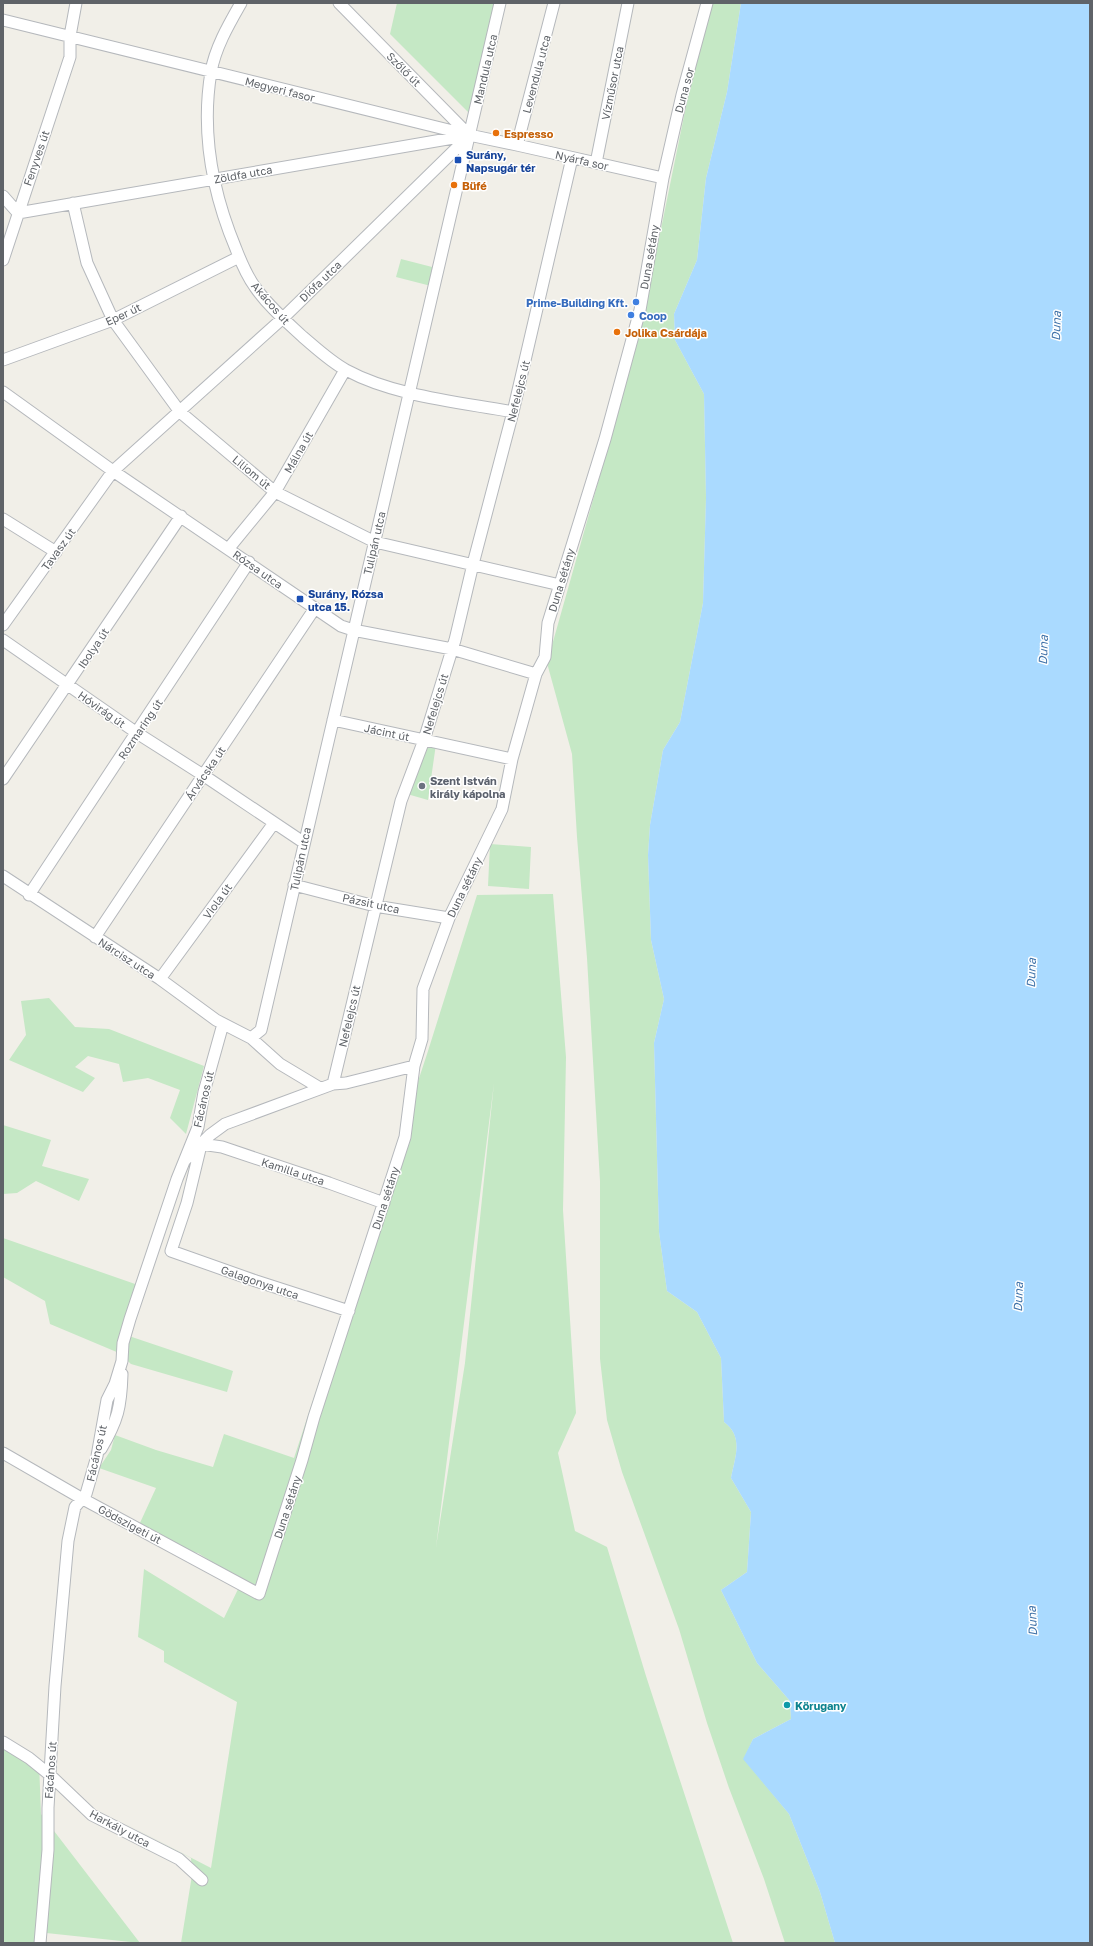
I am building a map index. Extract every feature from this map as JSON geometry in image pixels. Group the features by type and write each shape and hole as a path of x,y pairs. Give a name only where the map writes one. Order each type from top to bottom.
{"street":[{"name":"Akácos út","path":"240,3 223,36 211,71 207,128 214,179 223,217 239,257 254,287 283,318 312,345 345,370 374,382 409,392 513,412"},
{"name":"Szőlő út","path":"339,3 469,136"},
{"name":"Mandula utca","path":"460,174 500,3"},
{"name":"Levendula utca","path":"517,145 554,3"},
{"name":"Vízműsor utca","path":"596,163 628,3"},
{"name":"Duna sor","path":"662,178 682,95 707,3"},
{"path":"70,57 70,36 75,4"},
{"path":"3,20 50,31 63,26 73,19"},
{"name":"Megyeri fasor","path":"50,31 469,136 502,142"},
{"path":"70,57 79,48 91,42"},
{"name":"Fenyves út","path":"3,260 70,57"},
{"name":"Zöldfa utca","path":"18,213 469,136"},
{"name":"Diófa utca","path":"114,471 283,318 469,136"},
{"name":"Nyárfa sor","path":"502,142 662,178"},
{"name":"Nefelejcs út","path":"333,1084 401,801 424,740 452,649 513,412 572,158"},
{"name":"Tulipán utca","path":"251,1038 261,1030 303,842 375,542 460,174"},
{"name":"Duna sétány","path":"259,1594 405,1137 414,1066 422,1039 423,989 449,918 502,809 512,759 536,674 545,657 548,623 605,439 640,310 662,178"},
{"path":"3,196 18,213"},
{"name":"Liliom út","path":"73,203 87,263 113,320 180,412 275,492 375,542 473,564 560,586"},
{"name":"Eper út","path":"3,360 113,320 239,257"},
{"name":"Málna út","path":"229,548 275,492 345,370"},
{"name":"Rózsa utca","path":"5,396 341,626 353,630 452,649 536,674"},
{"name":"Tavasz út","path":"3,625 114,471"},
{"name":"Ibolya út","path":"3,779 181,516"},
{"path":"3,519 56,552"},
{"name":"Rozmaring út","path":"29,894 249,562"},
{"name":"Árvácska út","path":"95,937 315,608"},
{"name":"Hóvirág út","path":"3,640 137,733 303,842"},
{"name":"Jácint út","path":"333,720 512,759"},
{"name":"Viola út","path":"160,979 274,823"},
{"name":"Nárcisz utca","path":"3,876 160,979 223,1024 251,1038 280,1064 320,1088"},
{"name":"Pázsit utca","path":"294,885 375,906 449,918"},
{"name":"Fácános út","path":"40,1943 48,1850 48,1808 55,1686 68,1541 75,1507 81,1498 86,1494 97,1456 107,1400 116,1384 122,1362 123,1342 130,1319 177,1179 198,1127 204,1092 223,1024"},
{"path":"185,1160 210,1135 224,1124 333,1084 346,1083 414,1066"},
{"path":"198,1127 201,1144"},
{"name":"Kamilla utca","path":"201,1144 222,1147 384,1203"},
{"name":"Galagonya utca","path":"201,1144 187,1203 171,1251 256,1281 349,1311"},
{"name":"Gödszigeti út","path":"3,1453 81,1498 259,1594"},
{"name":"Harkály utca","path":"3,1742 29,1758 50,1775 92,1815 179,1859 202,1880"}],"green space":[{"path":"397,3 499,3 475,119 390,34"},
{"path":"707,3 741,3 727,92 706,178 697,260 674,314 675,340 704,394 706,498 703,603 680,722 663,750 650,825 648,855 651,940 664,999 654,1043 659,1232 667,1291 697,1312 721,1358 724,1422 734,1434 736,1441 736,1455 731,1478 751,1512 747,1572 721,1590 757,1663 790,1701 791,1719 753,1739 744,1759 789,1814 820,1892 835,1943 785,1943 764,1879 729,1788 707,1723 679,1629 622,1472 607,1420 600,1359 600,1181 587,958 572,754 547,663 639,337"},
{"path":"401,259 436,268 431,286 396,277"},
{"path":"425,741 436,744 428,800 407,794"},
{"path":"490,844 531,847 529,889 488,886"},
{"path":"553,894 566,1057 563,1210 576,1413 558,1453 575,1531 607,1547 646,1676 733,1943 181,1943 192,1875 191,1858 116,1819 211,1868 237,1702 164,1662 164,1651 138,1637 144,1569 224,1618 242,1581 198,1553 190,1552 139,1525 156,1488 99,1468 111,1450 115,1435 156,1450 213,1467 224,1434 294,1458 428,1051 477,895","holes":["494,1083 465,1363 436,1547"]},
{"path":"49,998 75,1027 109,1029 204,1066 186,1134 170,1118 180,1090 148,1078 123,1082 119,1064 88,1056 75,1067 95,1078 83,1092 9,1060 26,1035 21,1001"},
{"path":"3,1125 51,1140 42,1166 89,1179 79,1201 36,1181 17,1193 3,1194"},
{"path":"3,1238 138,1285 120,1333 233,1371 227,1392 131,1364 119,1353 50,1324 45,1301 3,1277"},
{"path":"3,1739 39,1762 41,1814 140,1943 37,1932 35,1943 3,1943"}],"water":[{"name":"Duna","path":"741,3 1090,3 1090,1943 835,1943 820,1892 789,1814 743,1759 753,1739 791,1719 790,1701 757,1663 721,1590 747,1572 751,1512 731,1478 736,1455 736,1441 734,1434 724,1422 721,1358 697,1312 667,1291 659,1232 654,1043 664,999 651,940 648,855 650,825 663,750 680,722 703,603 706,498 704,394 675,340 674,314 697,260 706,178 727,92"}],"place":[{"name":"Espresso","path":"496,133"},
{"name":"Surány, Napsugár tér","path":"458,160"},
{"name":"Büfé","path":"454,185"},
{"name":"Prime-Building Kft.","path":"636,302"},
{"name":"Coop","path":"631,315"},
{"name":"Jolika Csárdája","path":"617,332"},
{"name":"Surány, Rózsa utca 15.","path":"300,599"},
{"name":"Szent István király kápolna","path":"422,786"},
{"name":"Körugany","path":"787,1705"}]}
